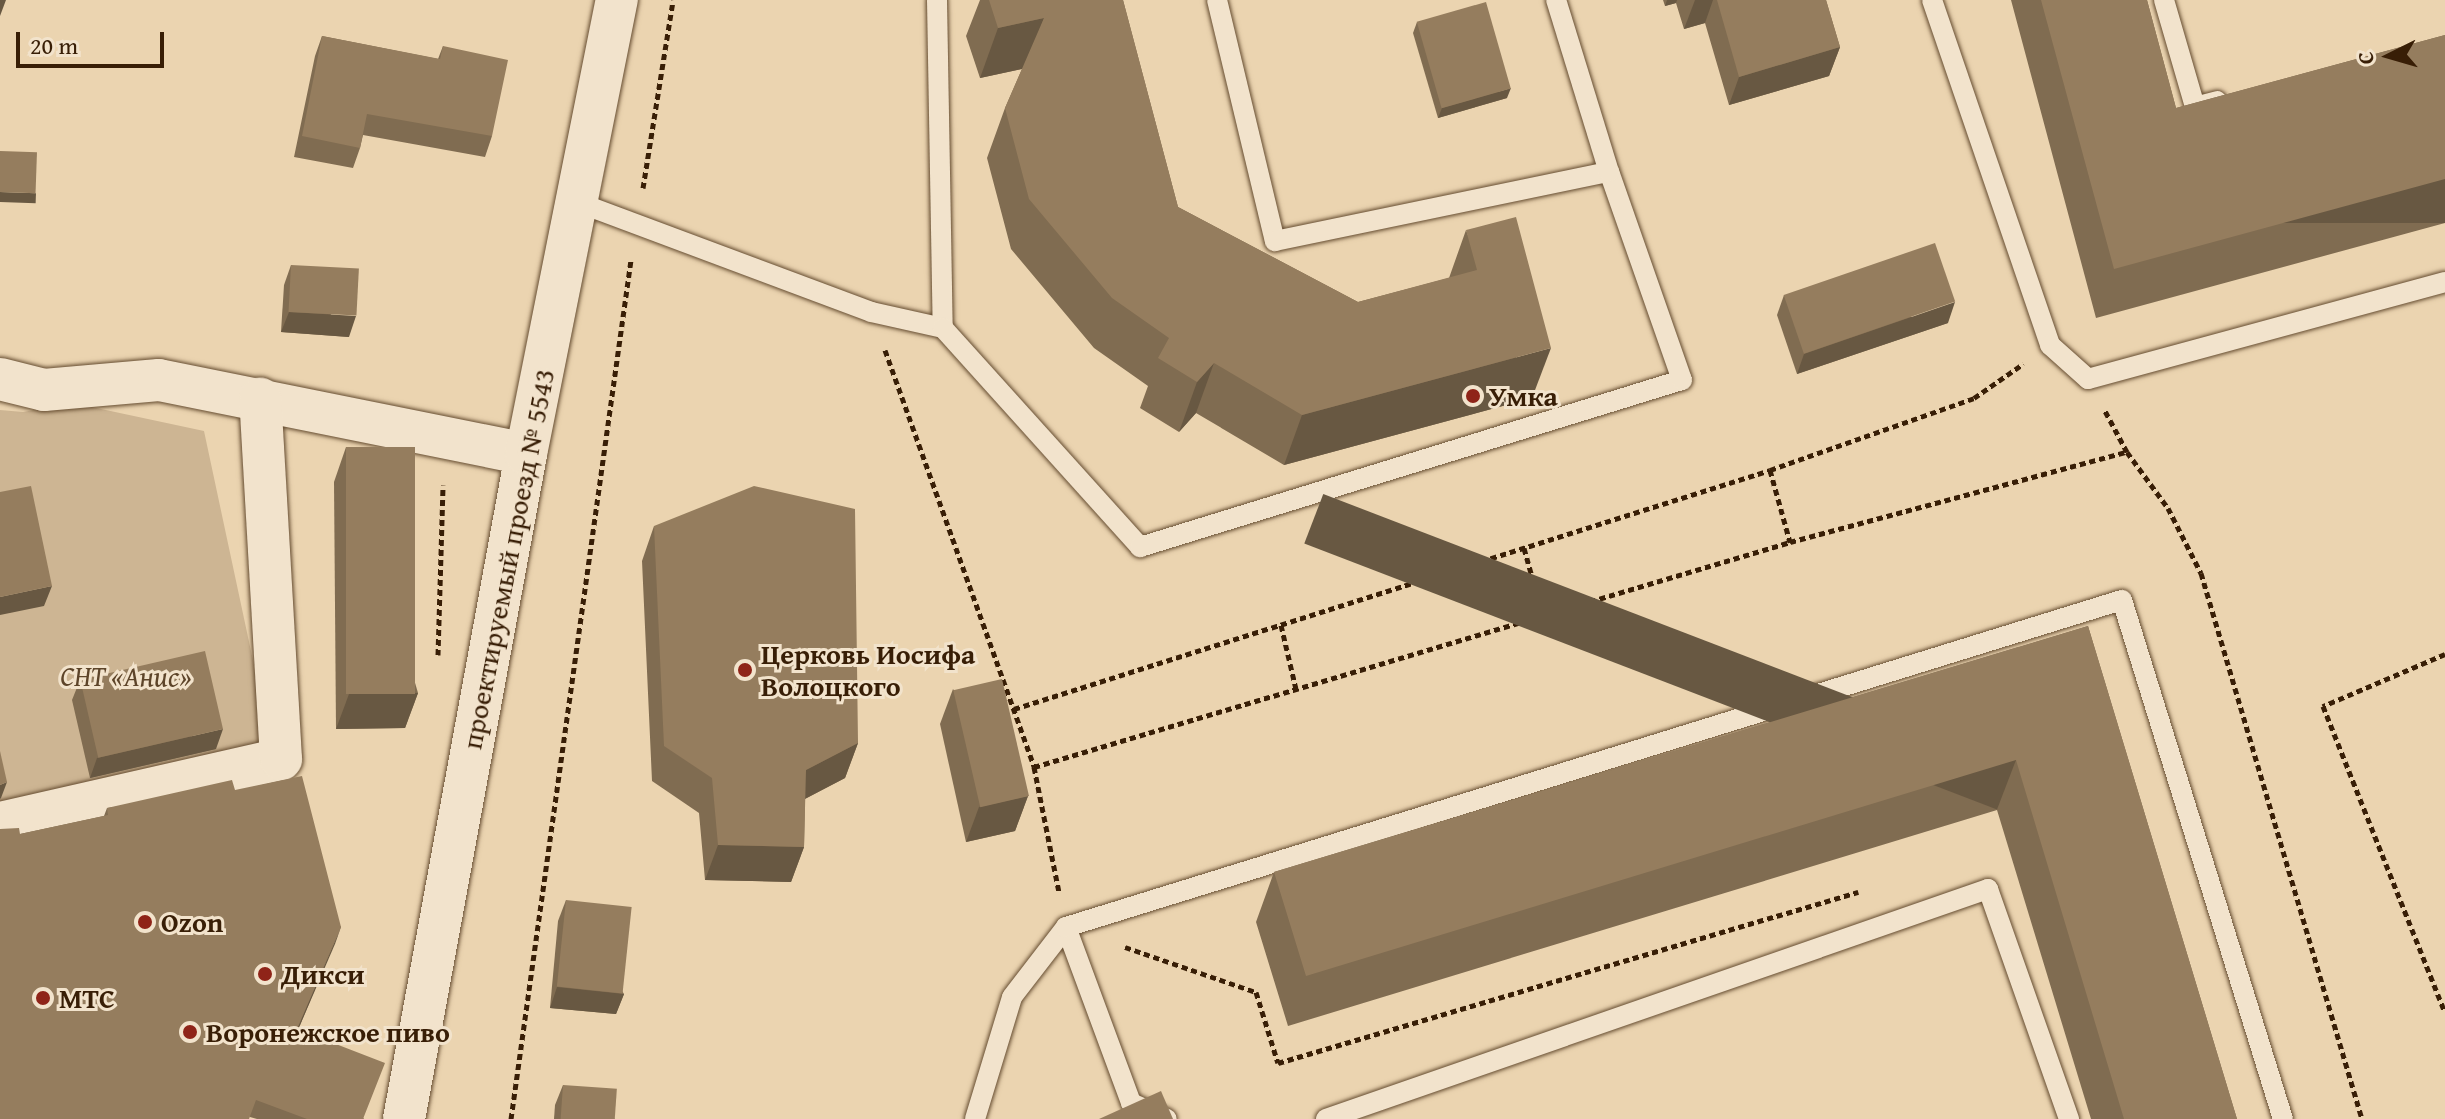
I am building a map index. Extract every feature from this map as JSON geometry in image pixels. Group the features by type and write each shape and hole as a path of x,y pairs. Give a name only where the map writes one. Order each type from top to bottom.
{"street":[{"name":"проектируемый проезд № 5543","path":"404,1119 526,454 617,0"},
{"path":"3,383 44,390 159,380 526,454"},
{"path":"0,823 281,759 260,399"}],"lane":[{"path":"937,0 943,328"},
{"path":"1217,0 1275,241 1609,172"},
{"path":"577,202 871,312 943,328 1140,547 1682,380 1609,172 1556,0"},
{"path":"1932,0 2050,345 2088,379 2445,282"},
{"path":"2164,0 2195,107 2239,95"},
{"path":"975,1119 1012,997 1066,927 2122,600 2283,1119"},
{"path":"1326,1119 1988,889 2069,1119"},
{"path":"1066,927 1131,1103 1167,1119"}],"path":[{"path":"642,197 673,0"},
{"path":"511,1119 632,249"},
{"path":"871,312 1034,767 1066,927 1256,992 1278,1063 1868,890"},
{"path":"1014,709 1770,470 1974,398 2050,345"},
{"path":"2088,379 2127,452 2168,508 2201,573 2362,1119"},
{"path":"1034,767 1790,542 2127,452"},
{"path":"1770,470 1790,542"},
{"path":"1524,548 1543,616"},
{"path":"1281,625 1296,689"},
{"path":"2445,654 2323,706 2445,1012"}],"green space":[{"name":"СНТ «Анис»","path":"73,403 204,431 277,773 0,838 0,410 23,412"}],"building":[{"path":"989,0 1123,0 1178,207 1358,302 1477,270 1466,230 1516,217 1551,348 1302,415 1214,363 1197,382 1158,358 1169,338 1112,298 1029,199 1005,108 1044,18 998,28"},
{"path":"1717,0 1826,0 1840,47 1739,77"},
{"path":"2041,0 2147,0 2176,108 2445,35 2445,179 2114,269"},
{"path":"1486,2 1511,89 1442,108 1417,22"},
{"path":"322,36 440,59 443,46 508,60 492,136 367,114 360,148 302,136"},
{"path":"0,151 37,152 36,193 0,192"},
{"path":"1935,243 1955,302 1804,354 1784,295"},
{"path":"291,265 359,269 356,315 289,312"},
{"path":"346,447 415,447 415,694 346,694"},
{"path":"31,486 52,586 0,597 0,492"},
{"name":"Церковь Иосифа Волоцкого","path":"754,486 855,509 858,743 806,770 804,847 718,845 712,778 664,746 654,526"},
{"path":"2088,626 2237,1119 2124,1119 2016,760 1306,976 1274,872"},
{"path":"205,651 223,729 98,758 80,680"},
{"path":"1002,679 1029,796 980,807 953,690"},
{"path":"0,751 7,782 0,785"},
{"path":"302,776 341,927 297,1029 385,1063 363,1119 307,1119 256,1100 249,1119 0,1119 0,829 19,828 20,834 108,815 107,808 232,780 235,790"},
{"path":"566,900 632,907 623,993 557,987"},
{"path":"563,1085 617,1089 615,1119 561,1119"},
{"path":"1161,1091 1173,1119 1099,1119"}],"place":[{"name":"Умка","path":"1473,396"},
{"name":"Церковь Иосифа Волоцкого","path":"745,670"},
{"name":"Ozon","path":"145,922"},
{"name":"Дикси","path":"265,974"},
{"name":"МТС","path":"43,998"},
{"name":"Воронежское пиво","path":"190,1032"}]}
